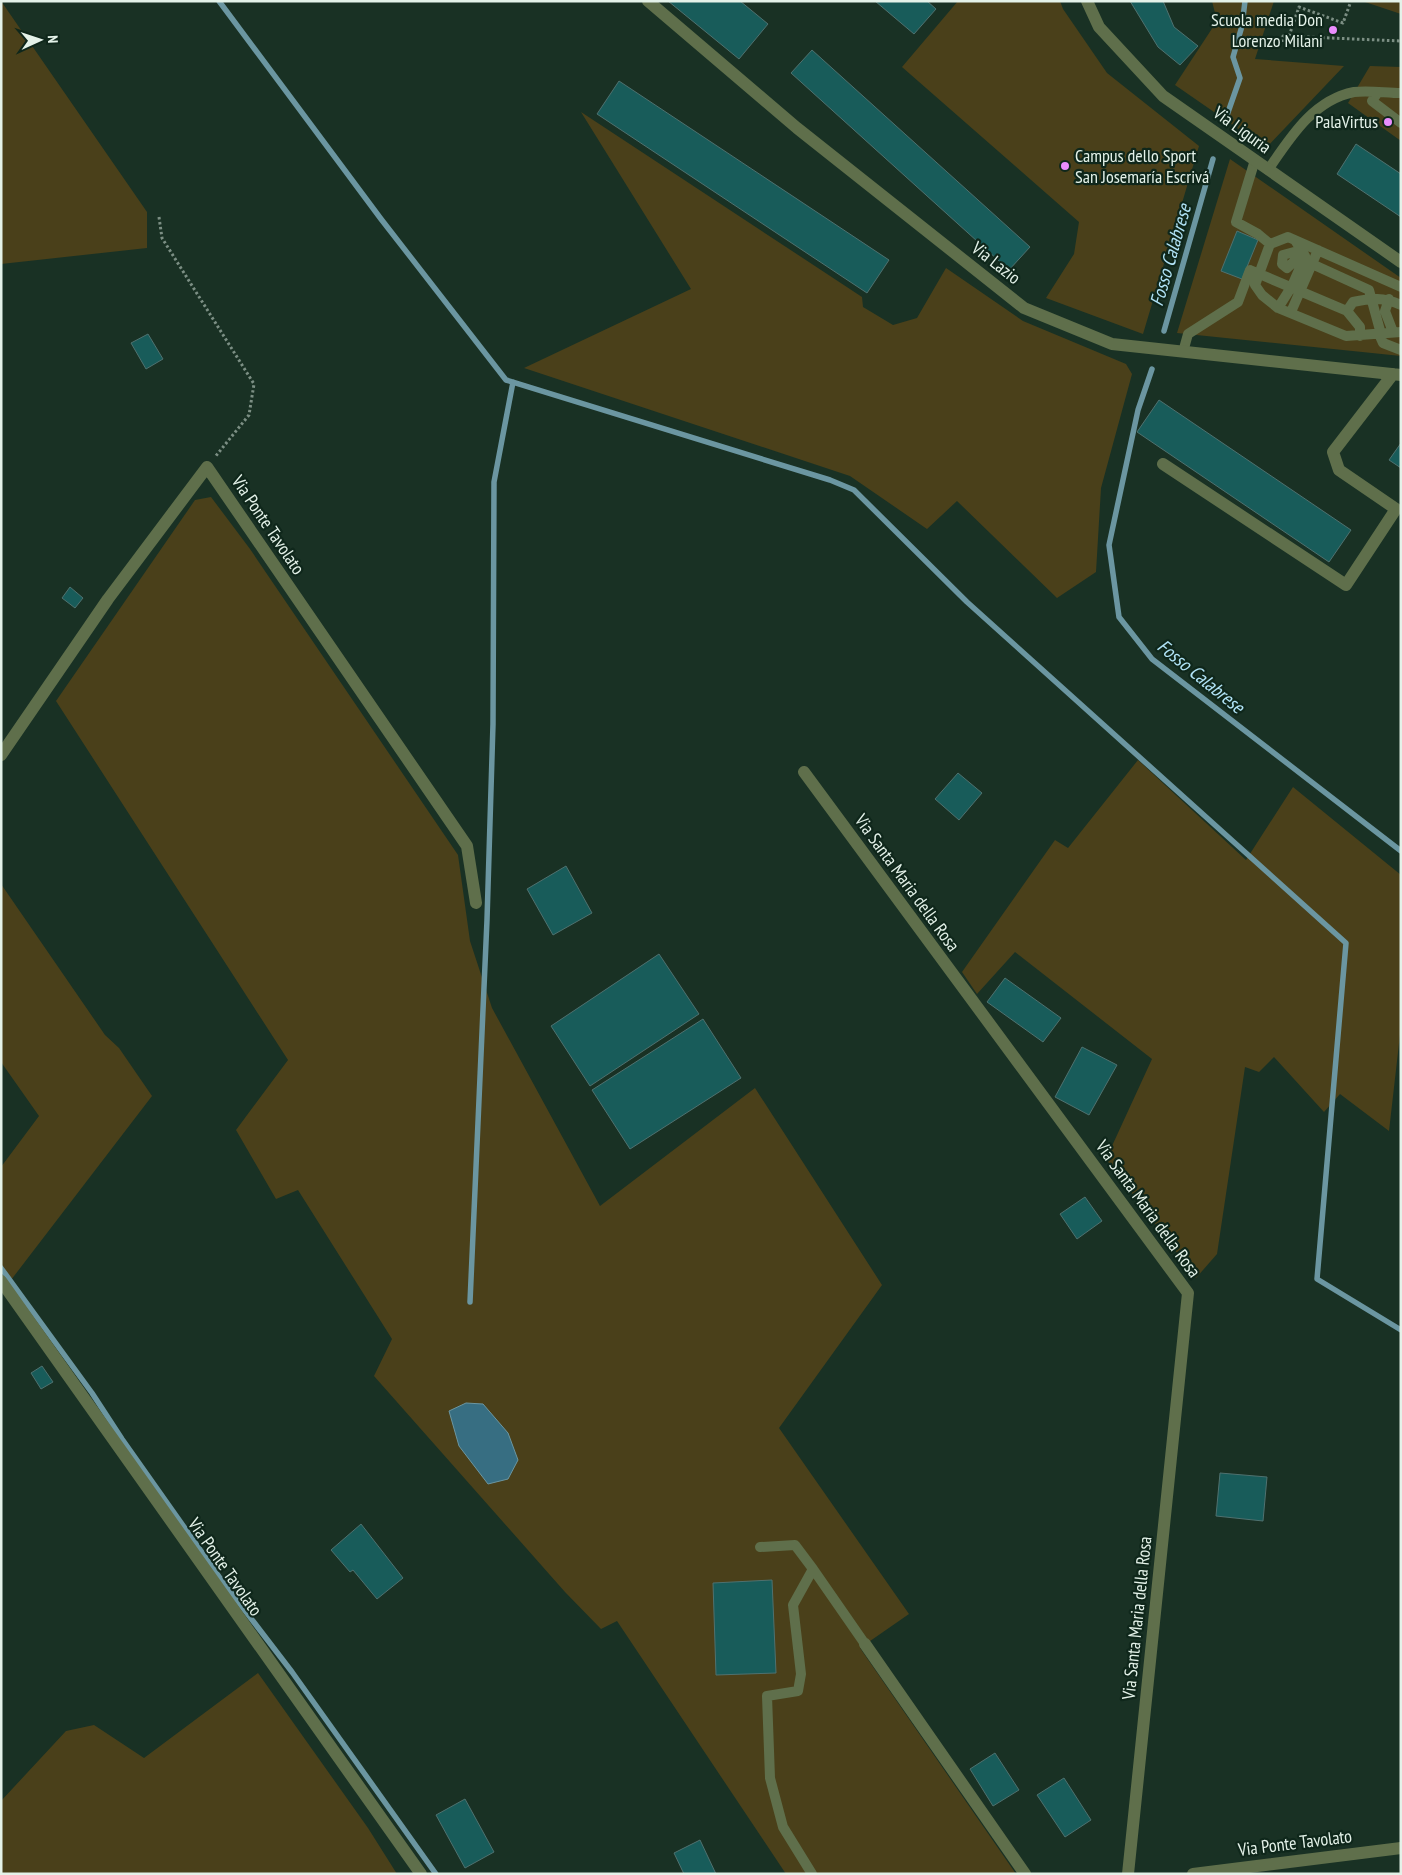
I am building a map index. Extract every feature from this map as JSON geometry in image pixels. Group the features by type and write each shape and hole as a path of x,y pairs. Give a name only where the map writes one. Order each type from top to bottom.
{"street":[{"name":"Via Lazio","path":"648,1 797,128 1024,308 1112,344 1397,375"},
{"name":"Via Liguria","path":"1087,1 1099,27 1163,96 1401,262"},
{"path":"1163,464 1346,585 1396,509 1339,470 1333,452 1397,375"},
{"name":"Via Ponte Tavolato","path":"1,754 108,599 207,467 467,846 476,903"},
{"name":"Via Santa Maria della Rosa","path":"804,772 1188,1293 1128,1874"},
{"name":"Via Ponte Tavolato","path":"1,1281 421,1874"},
{"path":"865,1644 1025,1874"},
{"name":"Via Ponte Tavolato","path":"1193,1874 1401,1848"}],"lane":[{"path":"1268,170 1299,126 1328,100 1355,92 1401,93"},
{"path":"1378,92 1372,101 1401,123"},
{"path":"1255,160 1236,222 1258,234 1270,244"},
{"path":"1392,333 1346,336 1278,308 1262,295 1254,285 1270,244 1288,237 1401,286"},
{"path":"1291,312 1305,260 1305,256 1294,240"},
{"path":"1305,260 1318,250"},
{"path":"1305,260 1369,290 1371,298 1392,333"},
{"path":"1183,352 1188,334 1238,302 1250,270 1296,288 1346,311 1360,327 1360,336"},
{"path":"1278,308 1296,288"},
{"path":"1346,311 1353,302 1371,298 1389,300 1401,305"},
{"path":"1389,300 1385,311 1392,333"},
{"path":"1392,333 1384,343 1401,350"},
{"path":"760,1547 794,1545 865,1644"},
{"path":"812,1874 783,1827 770,1778 766,1696 798,1691 801,1674 793,1604 813,1570"}],"path":[{"path":"1289,36 1299,7 1343,23 1351,1"},
{"path":"1283,42 1283,36 1401,41"},
{"path":"159,217 162,238 254,384 249,415 207,467"}],"shaded area":[{"path":"1,1 147,212 147,248 1,264"},
{"name":"Campus dello Sport San Josemaría Escrivá","path":"958,1 1060,1 1063,9 1107,73 1199,146 1143,334 1046,298 1074,254 1079,222 902,67"},
{"path":"1212,1 1274,1 1255,59 1344,66 1266,148 1175,85 1217,21"},
{"path":"1362,1 1401,1 1401,14"},
{"name":"PalaVirtus","path":"1370,66 1401,67 1401,141 1348,103"},
{"path":"581,112 862,297 863,307 893,325 917,318 946,268 1023,321 1126,364 1132,374 1101,488 1096,572 1057,598 957,501 927,529 850,476 524,368 691,289"},
{"path":"1230,159 1401,278 1401,356 1177,333"},
{"path":"211,497 250,549 458,855 470,941 492,1008 600,1206 755,1088 882,1285 779,1428 909,1614 860,1648 1016,1874 786,1874 617,1621 601,1629 565,1592 374,1376 392,1339 298,1190 276,1199 236,1130 288,1060 56,701 195,500"},
{"path":"1138,760 1246,860 1293,787 1401,875 1401,1026 1389,1131 1340,1094 1324,1112 1274,1057 1259,1072 1245,1067 1217,1254 1196,1278 1106,1159 1152,1059 1015,952 977,994 962,972 1055,840 1068,848"},
{"path":"1,884 105,1035 119,1048 152,1096 11,1280 1,1265 1,1167 39,1116 1,1062"},
{"path":"258,1673 368,1828 397,1874 1,1874 1,1801 66,1731 94,1725 144,1758"}],"water":[{"path":"466,1403 483,1404 508,1433 518,1460 508,1479 488,1484 459,1446 449,1411"}],"building":[{"path":"668,1 740,1 768,24 739,59"},
{"path":"875,1 927,1 936,9 914,34"},
{"path":"1130,1 1163,1 1174,27 1198,46 1180,65 1158,47"},
{"path":"812,50 1030,247 1009,270 791,73"},
{"path":"619,81 889,260 867,293 597,114"},
{"path":"1356,144 1401,174 1401,217 1337,174"},
{"path":"1237,231 1258,240 1242,279 1221,271"},
{"path":"148,334 163,359 146,369 131,343"},
{"path":"1159,400 1351,530 1329,562 1137,432"},
{"path":"1401,443 1401,468 1389,460"},
{"path":"70,587 83,598 75,608 62,598"},
{"path":"958,773 982,793 959,820 935,799"},
{"path":"566,866 592,913 553,935 527,889"},
{"path":"659,954 699,1014 590,1086 551,1026"},
{"path":"1005,978 1061,1018 1043,1042 987,1002"},
{"path":"703,1019 741,1078 630,1149 592,1090"},
{"path":"1082,1047 1117,1065 1089,1115 1055,1097"},
{"path":"1085,1197 1102,1221 1077,1239 1060,1214"},
{"path":"42,1366 53,1382 41,1389 31,1373"},
{"path":"1220,1473 1267,1477 1263,1521 1216,1516"},
{"path":"361,1524 403,1578 377,1599 353,1570 350,1572 331,1550"},
{"path":"772,1580 776,1673 716,1675 713,1583"},
{"path":"995,1753 1019,1790 993,1806 970,1769"},
{"path":"1064,1778 1091,1820 1065,1837 1037,1795"},
{"path":"465,1799 494,1852 465,1868 436,1815"},
{"path":"700,1840 716,1874 684,1874 674,1853"}],"waterway":[{"path":"219,1 381,219 506,380 830,480 854,490 967,602 1346,943 1317,1279 1401,1330"},
{"name":"Fosso Calabrese","path":"1226,118 1240,78 1233,57 1242,26 1245,1"},
{"name":"Fosso Calabrese","path":"1164,331 1213,159"},
{"name":"Fosso Calabrese","path":"1152,369 1138,410 1109,545 1119,617 1152,659 1401,851"},
{"path":"470,1302 487,920 493,724 494,482 513,382"},
{"path":"1,1268 92,1393 122,1439 220,1578 292,1672 436,1874"}],"place":[{"name":"Scuola media Don Lorenzo Milani","path":"1333,30"},
{"name":"PalaVirtus","path":"1388,122"},
{"name":"Campus dello Sport San Josemaría Escrivá","path":"1065,166"}]}
